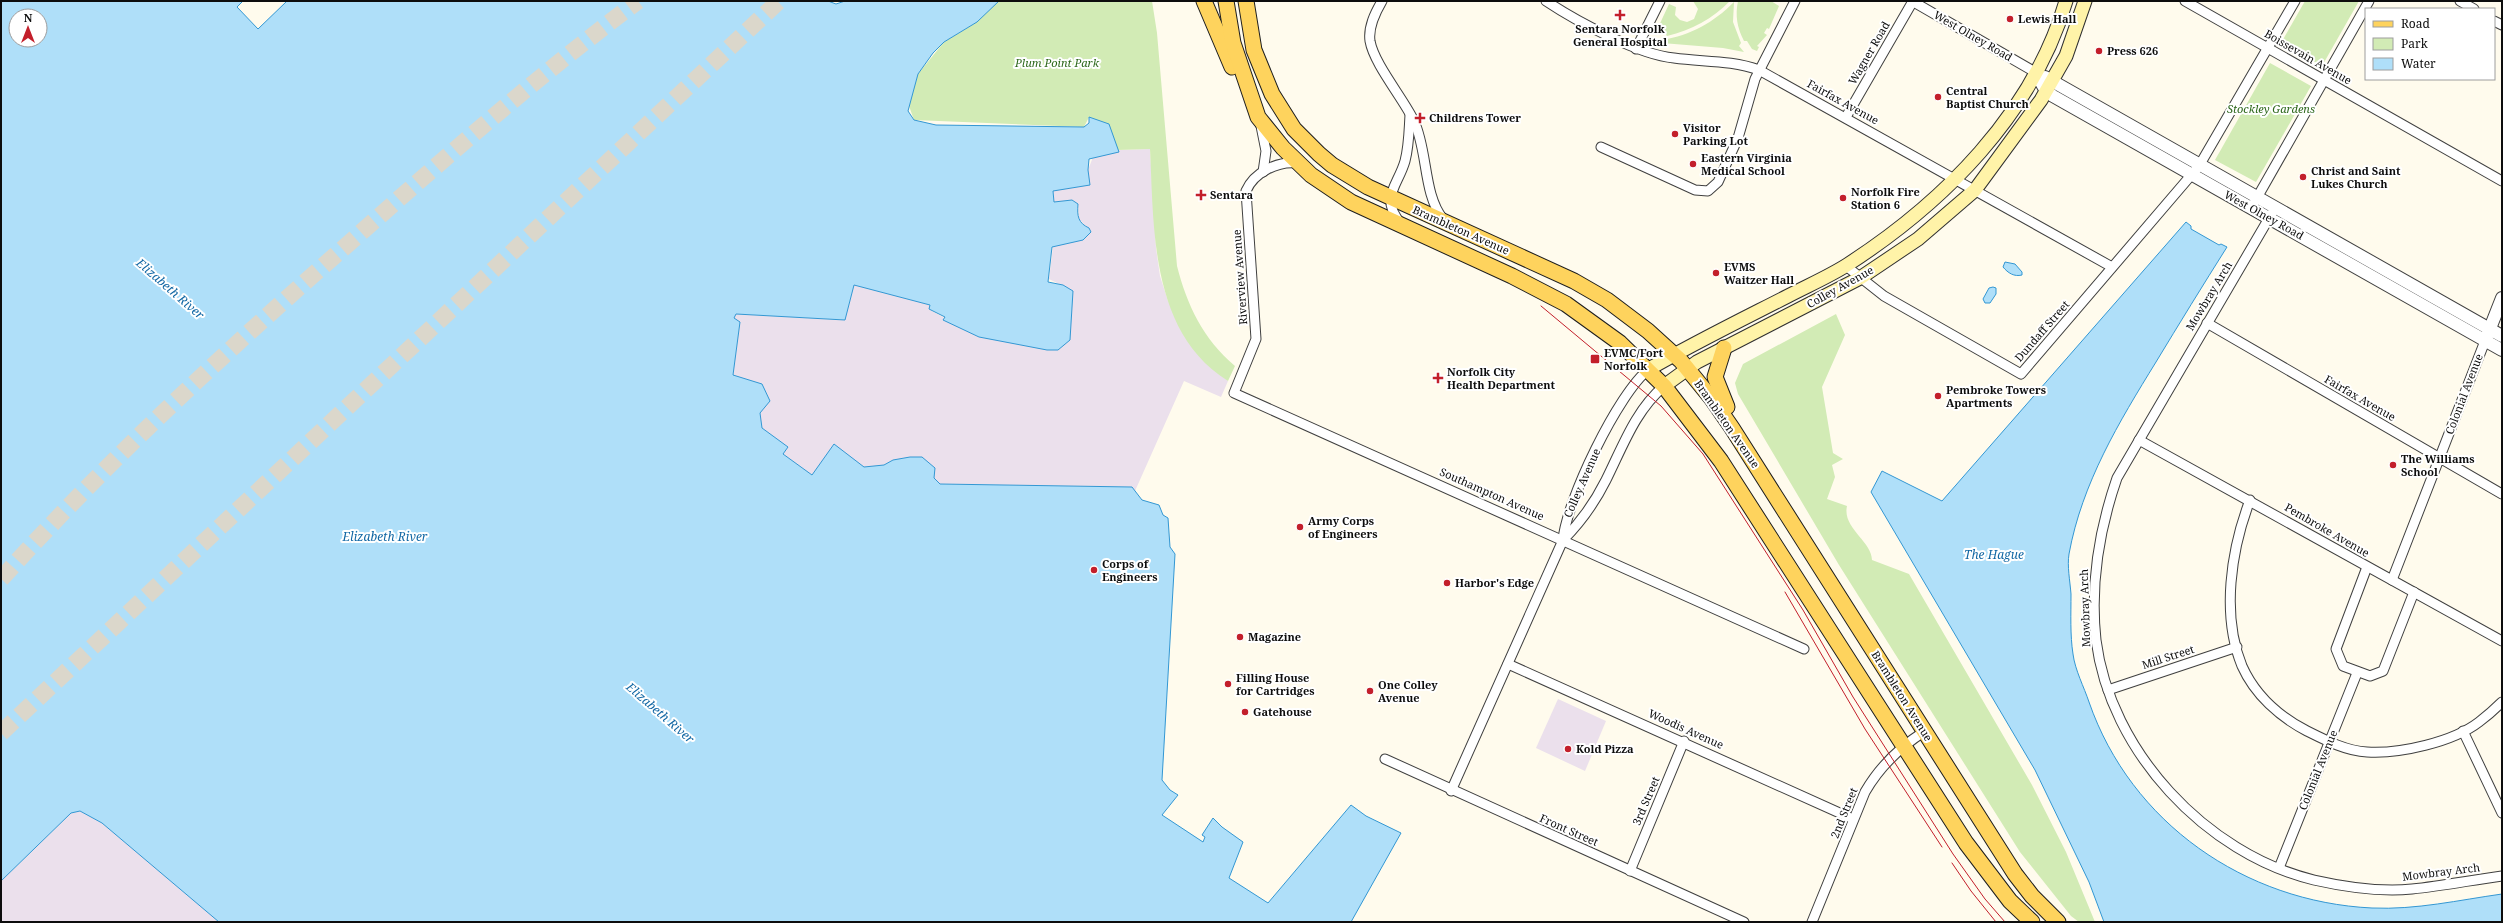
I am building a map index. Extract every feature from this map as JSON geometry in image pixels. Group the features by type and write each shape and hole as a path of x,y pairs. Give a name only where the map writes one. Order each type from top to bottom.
{"main road":[{"path":"1204,1 1240,88 1258,117"},
{"name":"Brambleton Avenue","path":"1226,1 1233,43 1258,117 1297,163 1329,189 1351,202 1512,276 1566,304 1609,335 1649,369 1664,386 1721,461 1978,861 2010,901 2032,922"},
{"name":"Brambleton Avenue","path":"1246,1 1249,29 1262,73 1278,106 1294,129 1332,166 1352,179 1391,198 1591,290 1635,320 1674,354 1687,368 1723,414 1751,457 2015,874 2032,896 2058,922"},
{"name":"Colley Avenue","path":"1649,369 1674,354 1846,266 1891,234 1956,179 2008,117 2049,48 2066,1"},
{"name":"Colley Avenue","path":"1664,386 1687,368 1860,278 1918,239 1975,190 2028,120 2049,86 2066,56 2084,1"},
{"path":"1724,348 1718,364 1715,381 1751,457"}],"street":[{"path":"1382,1 1372,22 1370,40 1372,49 1410,114 1423,148 1434,207 1446,223"},
{"name":"Fairfax Avenue","path":"1546,1 1636,49 1668,58 1714,60 1759,70 1846,117 2112,267"},
{"path":"1636,49 1660,1"},
{"path":"1601,147 1695,190 1708,191 1718,182 1738,138 1752,84 1795,1"},
{"name":"West Olney Road","path":"1912,1 2035,72 2049,86 2487,335 2502,350"},
{"name":"Wagner Road","path":"1846,117 1912,1"},
{"name":"Boissevain Avenue","path":"2185,1 2502,181"},
{"path":"2196,170 2295,1"},
{"path":"2460,1 2472,8"},
{"path":"2254,203 2365,8"},
{"path":"1404,227 1392,209 1391,190 1404,163 1409,144 1410,114"},
{"path":"1258,117 1266,142 1263,172"},
{"name":"Riverview Avenue","path":"1234,393 1256,339 1246,191 1263,172 1286,162 1297,163"},
{"name":"Dundaff Street","path":"1846,266 1884,296 2021,374 2196,170"},
{"name":"Mowbray Arch","path":"2272,213 2117,478 2105,514 2095,562 2096,640 2108,690 2132,741 2165,789 2196,819 2233,845 2279,868 2313,880 2352,886 2410,889 2502,876"},
{"name":"Colonial Avenue","path":"2392,580 2502,298"},
{"name":"Fairfax Avenue","path":"2207,323 2502,494"},
{"name":"West Olney Road","path":"2487,335 2502,336"},
{"name":"Colley Avenue","path":"1564,540 1566,519 1612,417 1629,389 1649,369"},
{"name":"Colley Avenue","path":"1451,791 1564,540 1578,525 1598,494 1640,414 1664,386"},
{"name":"Southampton Avenue","path":"1234,393 1804,649"},
{"name":"Pembroke Avenue","path":"2139,440 2250,500 2502,642"},
{"path":"2250,500 2240,532 2233,566 2233,634 2242,666 2263,698 2288,722 2329,742 2366,752 2412,748 2451,737 2479,723 2502,702"},
{"path":"2367,567 2336,649 2343,666 2370,676 2383,671 2414,592"},
{"name":"Mill Street","path":"2108,690 2237,647"},
{"name":"Woodis Avenue","path":"1508,664 1684,741 1853,819"},
{"name":"Colonial Avenue","path":"2279,868 2356,672"},
{"name":"2nd Street","path":"1812,922 1840,858 1853,819 1872,780 1903,745 1925,731"},
{"path":"2463,731 2502,813"},
{"name":"3rd Street","path":"1630,871 1684,741"},
{"name":"Front Street","path":"1385,759 1451,791 1744,922"}],"shaded area":[{"path":"1150,149 1156,248 1160,276 1168,301 1196,352 1228,381 1221,397 1184,381 1135,491 1142,500 1131,487 940,484 934,478 893,460 884,465 812,475 783,454 787,448 762,428 760,413 733,375 740,323 734,318 735,314 841,320 849,305 854,285 930,305 932,311 979,337 1070,340 1073,291 1049,279 1053,247 1091,232 1079,219 1078,204 1072,200 1054,202 1053,190 1090,185 1088,170 1093,157 1117,150"},
{"path":"1558,699 1606,721 1585,771 1536,748"},
{"path":"80,811 102,823 219,922 1,922 1,881 71,813"}],"green space":[{"name":"Plum Point Park","path":"999,1 1152,1 1157,33 1177,266 1191,308 1205,333 1224,356 1235,366 1228,381 1202,360 1183,335 1170,307 1161,277 1156,245 1150,149 1117,150 1089,117 1084,127 914,120 909,106 918,74 944,42 974,24"},
{"path":"1693,1 1730,1 1709,18 1685,31 1667,36 1665,33 1656,32 1669,4 1676,7 1675,15 1680,20 1687,22 1694,19 1698,9"},
{"path":"1738,1 1771,1 1779,6 1769,29 1767,28 1764,33 1767,35 1757,46 1759,47 1757,51 1752,49 1747,41 1744,41 1740,31 1737,21"},
{"path":"2305,1 2359,1 2322,66 2281,43"},
{"path":"1734,2 1733,22 1741,43 1739,46 1744,52 1723,48 1662,43 1662,40 1683,35 1710,22"},
{"name":"Stockley Gardens","path":"2270,63 2311,86 2256,182 2215,160"},
{"path":"1836,314 1845,335 1822,387 1833,453 1843,459 1832,465 1835,477 1827,499 1847,506 1849,521 1871,553 1872,560 1909,574 2032,785 2066,852 2095,922 2079,922 2071,916 2020,852 1839,565 1738,394 1735,383 1743,364"}],"water":[{"name":"Elizabeth River","path":"1,1 243,1 237,7 258,29 287,1 828,1 836,4 845,1 999,1 977,22 944,42 933,53 918,74 908,111 914,120 936,125 1084,127 1089,123 1089,117 1109,124 1119,152 1089,159 1088,170 1090,185 1053,191 1054,202 1072,200 1078,204 1079,219 1082,224 1089,228 1091,232 1083,240 1052,247 1048,282 1063,285 1073,291 1070,340 1058,350 1047,350 979,337 943,320 945,317 929,309 930,305 854,285 845,320 736,314 734,318 740,322 733,375 762,384 770,401 760,413 762,428 788,447 783,454 812,475 834,444 864,467 884,465 893,460 910,457 922,457 935,468 934,478 940,484 1132,487 1142,500 1159,505 1163,515 1168,518 1170,547 1175,554 1162,780 1170,790 1178,795 1162,815 1203,842 1205,837 1202,835 1213,818 1222,827 1243,842 1229,878 1268,903 1351,805 1366,816 1401,833 1351,922 219,922 102,823 80,811 71,813 1,881"},
{"name":"The Hague","path":"2186,222 2191,226 2191,229 2219,245 2221,244 2227,247 2191,304 2116,430 2092,478 2083,502 2068,559 2071,594 2071,632 2074,660 2089,702 2108,745 2133,784 2164,819 2199,848 2238,872 2280,890 2325,902 2372,908 2405,908 2502,894 2502,922 2104,922 2089,882 2035,770 1871,492 1882,471 1942,501"},
{"path":"2005,262 2015,264 2022,272 2022,275 2014,275 2007,271 2003,267"},
{"path":"1989,288 1996,288 1996,294 1990,303 1985,303 1983,299"}],"tunnel":[{"path":"1,579 129,446 264,319 494,116 601,29 638,1"},
{"path":"1,733 779,1"}],"tram line":[{"path":"1541,306 1661,406 1703,454 1803,610 1853,697 1953,854 1985,899 2005,922"},
{"path":"1785,592 1865,729 1942,847"},
{"path":"1952,863 1971,891 1996,922"}],"place":[{"name":"Sentara Norfolk General Hospital","path":"1620,15"},
{"name":"Lewis Hall","path":"2010,19"},
{"name":"Press 626","path":"2099,51"},
{"name":"Central Baptist Church","path":"1938,97"},
{"name":"Childrens Tower","path":"1420,118"},
{"name":"Visitor Parking Lot","path":"1675,134"},
{"name":"Eastern Virginia Medical School","path":"1693,164"},
{"name":"Christ and Saint Lukes Church","path":"2303,177"},
{"name":"Sentara","path":"1201,195"},
{"name":"Norfolk Fire Station 6","path":"1843,198"},
{"name":"EVMS Waitzer Hall","path":"1716,273"},
{"name":"EVMC/Fort Norfolk","path":"1595,359"},
{"name":"Norfolk City Health Department","path":"1438,378"},
{"name":"Pembroke Towers Apartments","path":"1938,396"},
{"name":"The Williams School","path":"2393,465"},
{"name":"Army Corps of Engineers","path":"1300,527"},
{"name":"Corps of Engineers","path":"1094,570"},
{"name":"Harbor's Edge","path":"1447,583"},
{"name":"Magazine","path":"1240,637"},
{"name":"Filling House for Cartridges","path":"1228,684"},
{"name":"One Colley Avenue","path":"1370,691"},
{"name":"Gatehouse","path":"1245,712"},
{"name":"Kold Pizza","path":"1568,749"}]}
